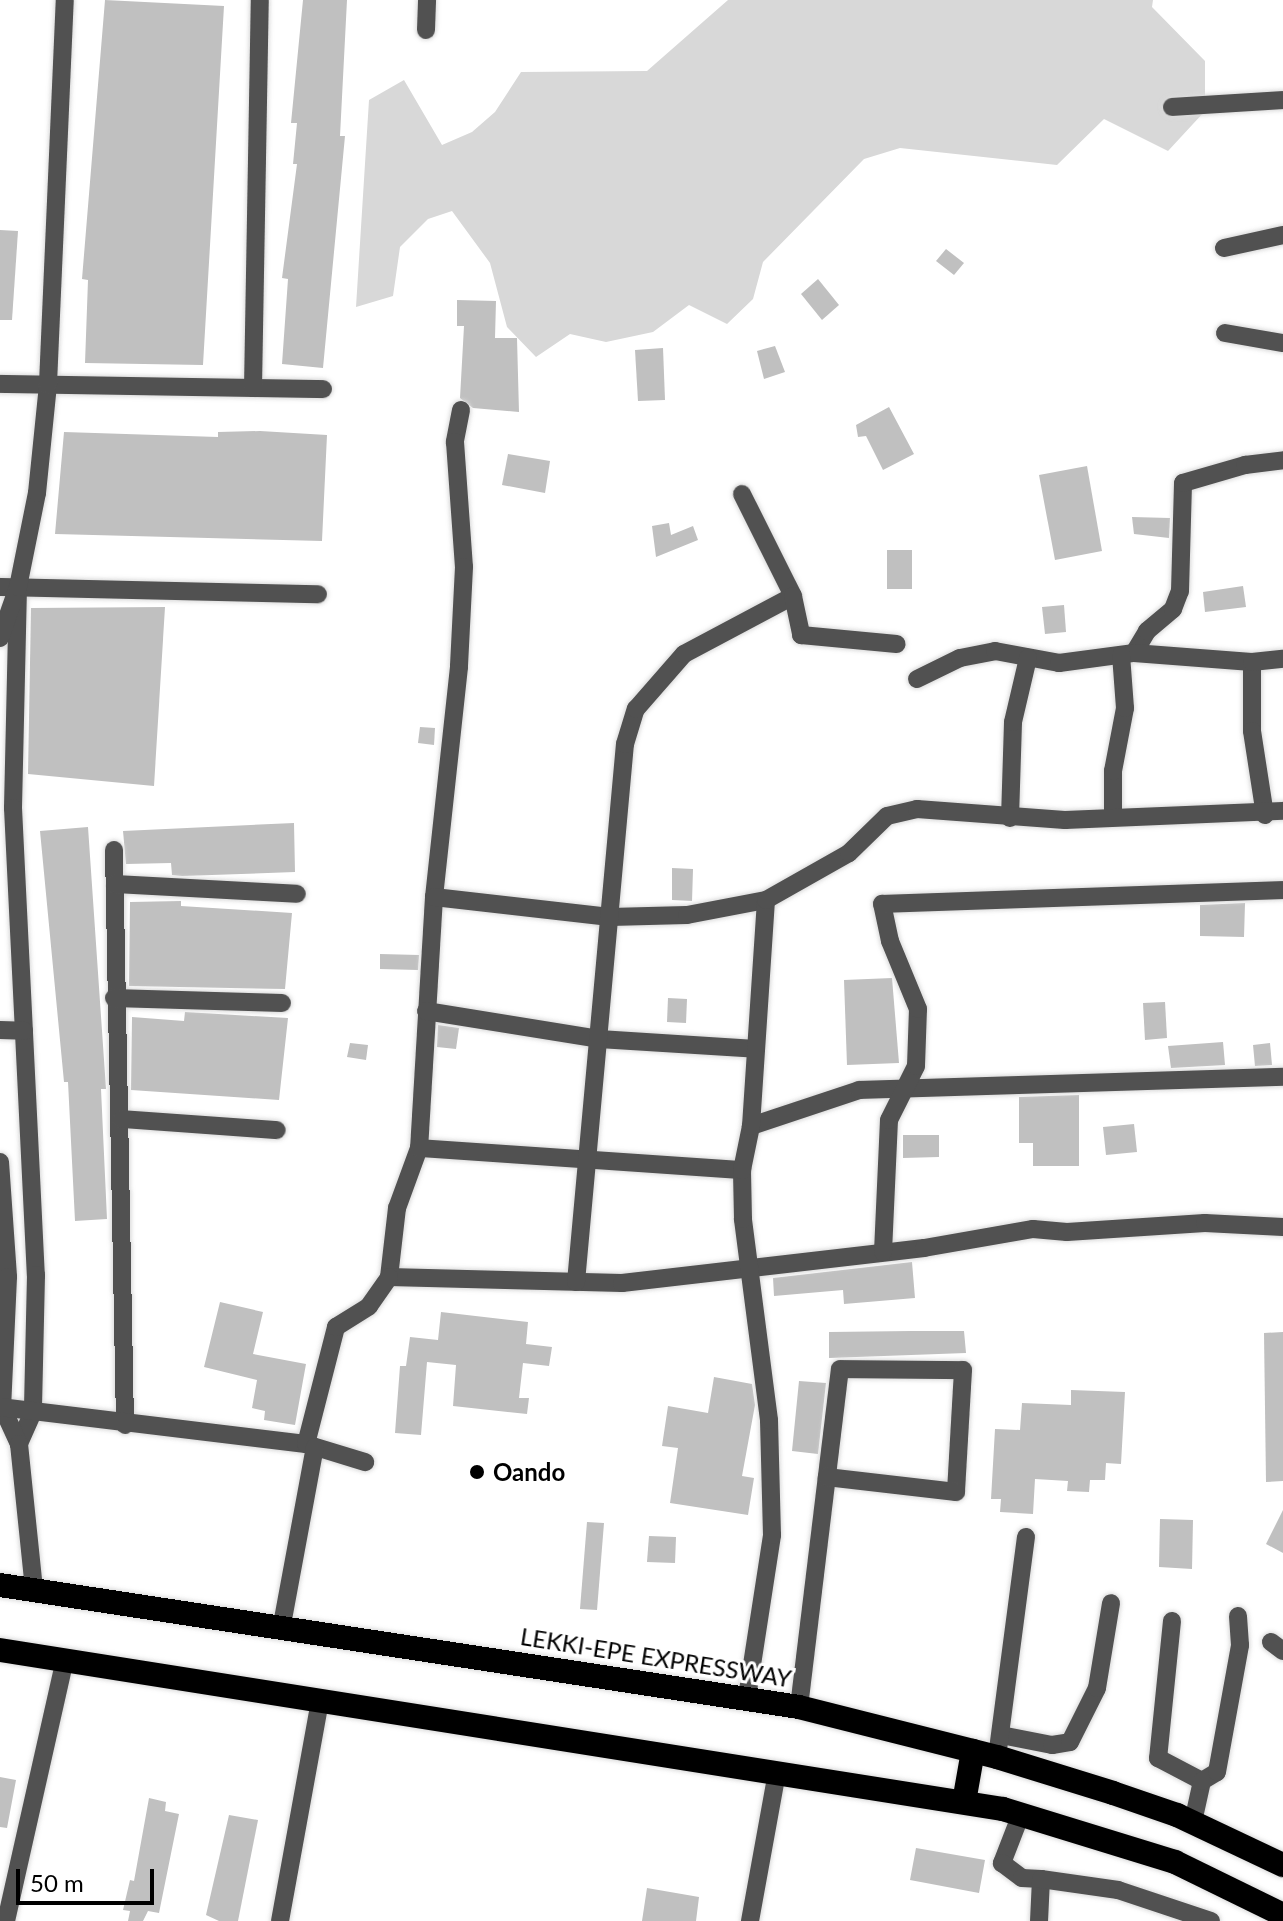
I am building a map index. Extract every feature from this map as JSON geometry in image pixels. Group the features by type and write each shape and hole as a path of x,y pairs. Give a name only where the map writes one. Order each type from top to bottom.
{"highway":[{"name":"LEKKI-EPE EXPRESSWAY","path":"0,1585 281,1630 747,1697 990,1747 1193,1822 1283,1865"},
{"path":"0,1650 964,1802 1021,1814 1175,1862 1283,1915"},
{"path":"964,1802 990,1747"}],"street":[{"path":"0,638 9,587 37,493 48,384 65,0"},
{"path":"253,388 260,0"},
{"path":"426,30 427,0"},
{"path":"1172,107 1283,100"},
{"path":"1224,248 1283,235"},
{"path":"1225,333 1283,343"},
{"path":"0,384 323,389"},
{"path":"281,1630 311,1446 336,1327 369,1306 389,1277 397,1208 419,1148 434,897 461,632 464,567 455,442 461,410"},
{"path":"1113,816 1113,771 1125,708 1128,654 1147,631 1173,609 1180,591 1183,483 1245,465 1283,460"},
{"path":"742,494 793,596 801,635 897,644"},
{"path":"9,587 318,594"},
{"path":"9,587 13,808 36,1275 33,1412 19,1444"},
{"path":"576,1282 584,1163 599,1039 625,744 636,709 684,654 793,596"},
{"path":"917,679 978,653 1010,652 1059,663 1128,654 1252,662 1283,659"},
{"path":"1010,818 1013,722 1028,658"},
{"path":"434,897 610,917 687,915 766,900 849,853 887,816 917,809 1010,818 1274,813 1252,731 1252,662"},
{"path":"114,850 114,998 122,1119 125,1425"},
{"path":"115,884 297,894"},
{"path":"883,1252 889,1120 916,1066 918,1009 890,941 882,904 1283,890"},
{"path":"747,1697 772,1535 769,1420 742,1170 751,1126 766,900"},
{"path":"114,998 282,1003"},
{"path":"426,1011 599,1039 756,1049"},
{"path":"0,1030 24,1031"},
{"path":"751,1126 859,1090 1283,1077"},
{"path":"122,1119 277,1130"},
{"path":"419,1148 584,1163 742,1170"},
{"path":"0,1162 8,1277 1,1407 19,1444 34,1590"},
{"path":"389,1277 576,1282 751,1271 1033,1229 1067,1232 1205,1223 1283,1227"},
{"path":"799,1707 840,1369 963,1370 956,1492 827,1477"},
{"path":"1,1407 311,1446 365,1462"},
{"path":"1026,1537 990,1747 1070,1742 1097,1688 1111,1603"},
{"path":"1193,1822 1202,1781 1217,1772 1240,1645 1238,1616"},
{"path":"1172,1621 1158,1758 1202,1781"},
{"path":"6,1921 65,1659"},
{"path":"280,1921 320,1700"},
{"path":"750,1921 777,1772"},
{"path":"1021,1814 1002,1863 1022,1878 1118,1890 1211,1921"},
{"path":"1039,1921 1041,1879"}],"shaded area":[{"path":"728,0 1153,0 1152,7 1205,61 1205,111 1168,151 1104,119 1057,165 900,148 864,159 763,262 753,299 727,324 689,305 653,332 606,342 570,334 536,357 507,327 490,263 452,211 428,219 400,247 393,296 356,307 369,100 404,80 442,145 472,132 495,112 521,72 647,71"}],"building":[{"path":"105,0 224,6 203,365 85,363 88,280 82,279"},
{"path":"303,0 347,0 340,136 345,136 323,368 282,364 288,279 282,278 297,164 293,164 297,123 291,123"},
{"path":"0,230 18,231 12,320 0,320"},
{"path":"946,249 964,263 954,275 936,261"},
{"path":"818,279 839,305 822,320 801,294"},
{"path":"457,300 496,301 495,338 517,338 519,412 473,408 460,398 464,326 457,326"},
{"path":"775,346 785,372 764,379 757,351"},
{"path":"663,348 665,400 638,401 635,350"},
{"path":"889,407 914,454 883,470 866,436 858,437 856,425"},
{"path":"64,432 218,437 218,432 327,435 322,541 55,534"},
{"path":"508,454 550,461 545,493 502,485"},
{"path":"1087,466 1102,551 1055,560 1039,475"},
{"path":"1132,517 1170,518 1169,538 1134,534"},
{"path":"669,523 671,535 693,526 698,540 656,557 652,526"},
{"path":"887,550 912,550 912,589 887,589"},
{"path":"1243,586 1246,607 1205,612 1203,592"},
{"path":"1064,605 1066,632 1045,634 1042,607"},
{"path":"165,607 154,786 28,774 31,608"},
{"path":"420,727 435,728 434,745 418,743"},
{"path":"294,823 295,872 182,876 172,875 171,863 126,864 123,831"},
{"path":"88,827 106,1089 101,1089 107,1219 75,1221 68,1082 64,1082 40,831"},
{"path":"672,868 693,869 692,901 672,900"},
{"path":"181,901 181,906 292,913 285,989 129,986 130,902"},
{"path":"1245,903 1244,937 1200,936 1200,905"},
{"path":"380,954 419,955 418,970 380,969"},
{"path":"892,978 899,1063 847,1065 844,980"},
{"path":"668,998 687,999 686,1023 667,1022"},
{"path":"1165,1002 1167,1038 1145,1040 1143,1003"},
{"path":"185,1012 288,1018 279,1100 131,1090 132,1017 184,1021"},
{"path":"438,1025 459,1028 456,1049 437,1047"},
{"path":"1223,1042 1225,1065 1171,1068 1168,1046"},
{"path":"350,1043 368,1045 366,1060 347,1057"},
{"path":"1270,1043 1272,1065 1255,1066 1253,1045"},
{"path":"1079,1095 1079,1166 1033,1166 1033,1143 1019,1143 1019,1097"},
{"path":"1134,1124 1137,1152 1106,1155 1103,1127"},
{"path":"903,1135 939,1135 939,1157 903,1158"},
{"path":"912,1262 915,1298 844,1304 843,1290 774,1296 773,1278"},
{"path":"220,1302 263,1312 253,1354 306,1364 295,1425 264,1420 265,1411 252,1408 257,1380 204,1367"},
{"path":"441,1312 528,1322 526,1344 552,1347 549,1366 523,1363 519,1398 529,1398 527,1414 453,1406 456,1365 427,1362 421,1435 395,1433 400,1366 406,1366 410,1337 438,1340"},
{"path":"964,1331 966,1353 829,1358 829,1332"},
{"path":"1283,1332 1283,1481 1266,1482 1264,1333"},
{"path":"714,1377 752,1384 755,1405 742,1476 754,1478 748,1515 670,1503 678,1448 662,1446 668,1406 708,1413"},
{"path":"799,1381 826,1383 818,1454 792,1451"},
{"path":"1071,1390 1125,1392 1121,1464 1106,1463 1105,1480 1090,1480 1089,1492 1067,1491 1068,1481 1035,1479 1033,1514 1000,1512 1001,1499 991,1499 995,1429 1020,1430 1022,1403 1071,1405"},
{"path":"1283,1510 1283,1553 1266,1544"},
{"path":"1160,1519 1193,1520 1192,1569 1159,1567"},
{"path":"587,1522 604,1523 597,1610 580,1609"},
{"path":"649,1536 676,1537 675,1563 647,1562"},
{"path":"0,1777 16,1780 7,1828 0,1827"},
{"path":"149,1798 166,1802 165,1811 179,1814 159,1913 148,1911 143,1921 128,1921 130,1911 123,1910 130,1880 134,1881"},
{"path":"229,1815 258,1820 238,1921 219,1921 206,1915"},
{"path":"916,1848 985,1860 979,1893 910,1880"},
{"path":"647,1888 699,1897 696,1921 642,1921"}],"place":[{"name":"Oando","path":"477,1472"}]}
